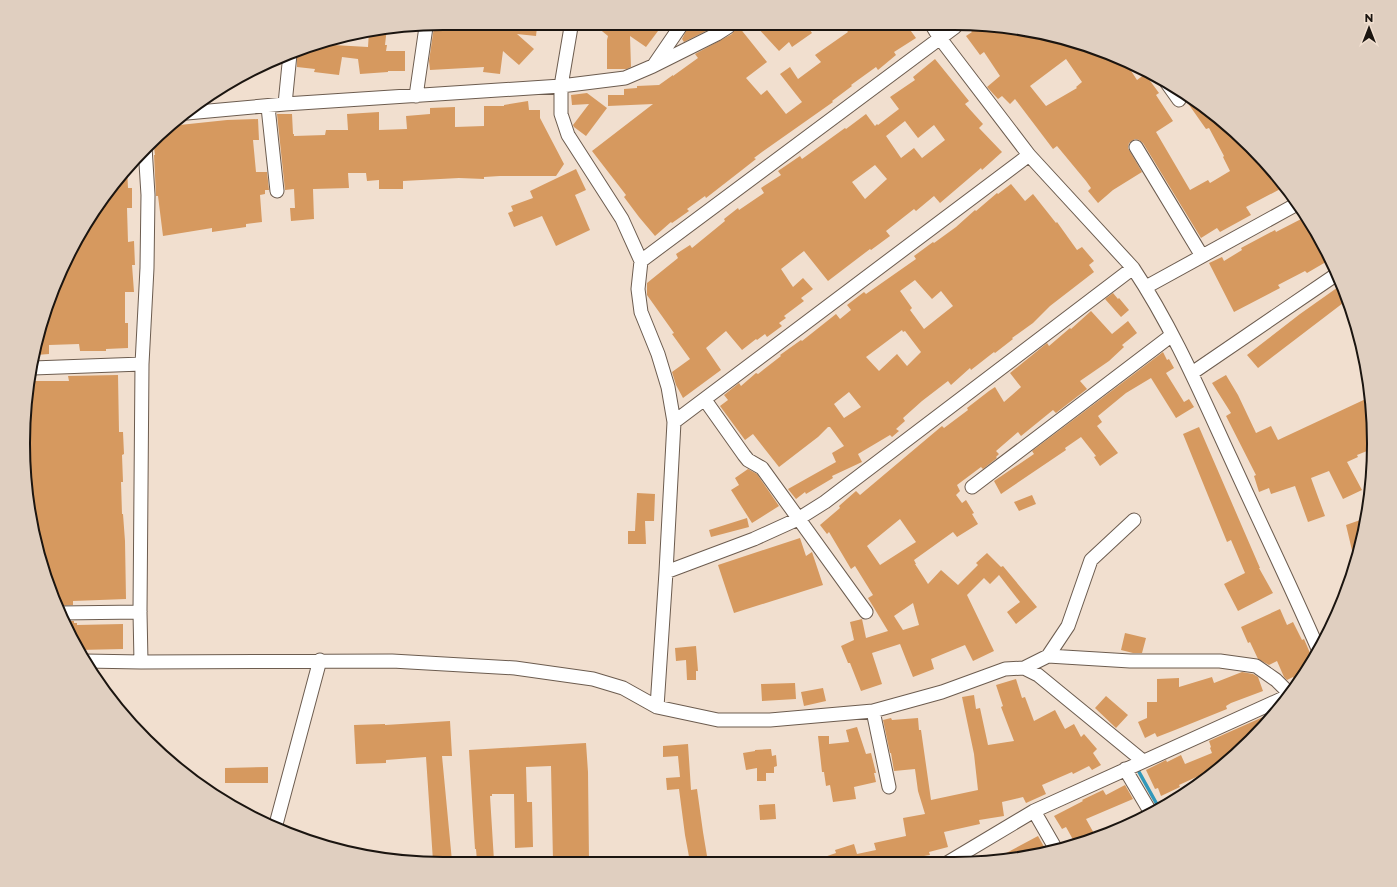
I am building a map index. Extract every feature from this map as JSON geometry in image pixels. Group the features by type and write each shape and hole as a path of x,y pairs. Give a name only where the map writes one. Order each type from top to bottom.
{"street":[{"path":"570,30 560,86 561,114 568,135 622,219 641,261 638,289 641,312 658,354 666,380 674,422 657,708"},
{"path":"653,66 678,30"},
{"path":"196,112 268,107 285,104 560,86 626,78 723,30"},
{"path":"416,96 425,31"},
{"path":"641,261 936,32 1029,155 1133,268 1146,287 1192,372 1297,599 1316,643"},
{"path":"285,104 289,59"},
{"path":"1176,95 1179,100"},
{"path":"268,107 277,191"},
{"path":"1136,147 1202,256"},
{"path":"674,422 1029,155"},
{"path":"141,662 142,364 147,261 148,195 146,157"},
{"path":"1146,287 1292,207"},
{"path":"666,572 754,539 798,519 825,502 1133,268"},
{"path":"1192,372 1332,277"},
{"path":"972,487 1172,335"},
{"path":"37,368 142,364"},
{"path":"705,400 748,460 762,468 866,612"},
{"path":"92,661 392,660 515,668 593,679 623,688 657,708 718,720 770,720 873,711 942,692 1005,669 1024,668 1048,656 1068,626 1091,560 1134,520"},
{"path":"66,613 140,612"},
{"path":"1048,656 1130,661 1220,660 1256,666 1276,680 1285,690"},
{"path":"278,822 320,660"},
{"path":"1024,668 1038,675 1143,761"},
{"path":"957,857 1034,811 1279,699"},
{"path":"873,711 889,787"},
{"path":"1126,769 1148,808"},
{"path":"1034,811 1053,845"}],"building":[{"path":"434,30 537,30 536,36 517,34 534,49 519,65 503,51 500,74 483,72 484,67 430,70 429,61"},
{"path":"601,30 659,30 646,47 630,36 631,67 627,69 607,69 608,36"},
{"path":"686,30 708,30 684,42 682,39"},
{"path":"734,30 741,30 767,62 746,78 761,95 767,90 786,114 802,102 780,74 790,67 798,79 821,62 815,55 848,32 846,30 910,30 916,38 894,52 896,55 878,70 876,67 851,85 852,86 832,101 833,102 754,158 756,159 706,198 705,196 687,209 689,211 672,223 671,222 655,236 624,197 626,195 592,151 653,104 608,106 608,95 624,95 624,89 637,88 637,86 659,85 698,58 695,54 732,34"},
{"path":"760,30 810,30 812,33 792,47 789,42 779,51"},
{"path":"971,31 1034,38 1061,44 1112,61 1131,70 1137,80 1142,76 1149,80 1159,93 1156,95 1173,121 1156,132 1190,190 1208,180 1210,183 1230,171 1209,128 1206,129 1188,103 1205,115 1246,151 1280,189 1246,207 1251,215 1220,232 1217,228 1201,238 1143,143 1135,139 1129,143 1128,148 1142,172 1113,190 1098,203 1088,191 1091,188 1086,181 1057,146 1053,149 1015,99 1010,104 1002,96 998,99 987,87 1000,76 984,52 980,55 966,36 972,32","holes":["1066,59 1082,82 1076,87 1077,88 1046,106 1030,86"]},
{"path":"386,35 386,51 405,51 405,71 360,74 358,59 342,57 339,75 314,72 315,69 297,67 297,57 333,45 368,47 369,37"},
{"path":"935,59 969,101 965,104 983,124 979,128 1002,152 940,203 934,196 916,211 914,209 886,231 890,236 871,250 870,249 828,281 804,251 781,269 793,287 803,278 813,289 801,298 804,301 784,316 786,318 779,323 782,326 767,337 765,334 757,340 756,339 742,350 726,331 706,348 721,370 683,398 676,385 672,372 690,359 672,334 674,333 647,295 647,283 678,258 676,254 690,245 692,248 725,221 724,219 738,208 739,210 764,193 761,188 781,175 778,171 800,156 802,159 866,114 875,126 899,109 890,97 915,80 913,77","holes":["905,121 918,138 934,125 945,140 922,158 914,148 901,158 886,136","875,165 887,179 865,199 852,182"]},
{"path":"587,93 607,108 586,136 573,125 589,104 572,105 571,95"},
{"path":"528,101 529,110 540,110 540,118 564,164 556,176 500,176 484,177 484,179 459,178 403,181 403,189 379,189 379,180 367,181 366,173 348,173 349,188 313,189 314,219 291,221 290,208 295,208 294,189 285,190 277,114 292,114 294,136 325,135 326,130 348,130 347,114 379,112 379,130 407,129 406,116 430,114 430,108 455,107 455,127 484,126 484,106 504,106"},
{"path":"258,119 259,140 253,140 256,172 267,172 269,190 265,190 265,194 260,195 262,222 246,224 246,227 212,232 212,228 163,236 158,196 156,196 154,148 180,125 227,120"},
{"path":"576,169 586,190 575,195 590,230 556,246 542,216 514,227 508,213 513,211 511,206 533,198 530,191"},
{"path":"127,177 128,188 132,188 132,208 127,208 128,242 134,241 135,265 132,265 134,292 125,292 125,323 128,323 128,348 106,349 106,351 80,351 79,344 49,345 49,354 40,355 44,336 61,285 85,237 115,192"},
{"path":"1011,184 1025,201 1033,194 1056,223 1057,222 1077,250 1082,247 1094,261 1089,265 1094,272 1050,306 1033,323 1012,338 1013,339 995,353 994,352 971,370 970,368 951,385 948,381 922,401 903,418 905,421 896,429 899,431 892,437 890,435 858,454 862,462 832,476 833,478 806,494 805,492 796,499 788,489 836,462 832,453 844,446 830,427 828,427 818,437 779,467 753,434 745,440 720,406 728,400 724,395 739,383 741,386 756,373 758,374 781,356 780,355 801,340 802,341 836,314 840,319 851,310 847,305 864,292 866,294 916,259 914,256 956,227 975,210 976,211 997,193 998,194","holes":["915,280 932,299 941,291 953,306 924,329 910,310 912,308 900,291","902,330 903,332 905,331 921,352 907,366 897,354 879,371 866,357","849,392 861,407 844,418 834,404"]},
{"path":"1300,219 1312,237 1325,263 1307,273 1305,271 1278,285 1280,288 1234,312 1209,263 1222,257 1224,261 1242,250 1241,248 1275,230 1276,232"},
{"path":"1337,288 1342,304 1258,368 1247,355"},
{"path":"1113,293 1129,310 1121,317 1105,299"},
{"path":"1091,311 1112,334 1128,321 1137,333 1122,345 1124,347 1109,361 1080,381 1087,389 1056,413 1053,410 1021,436 1018,432 996,451 999,454 996,457 997,458 983,469 981,467 957,485 960,491 956,495 962,503 966,500 974,513 972,514 978,524 957,537 953,532 914,560 928,584 941,570 958,585 978,565 976,563 987,553 1001,567 1003,566 1037,607 1016,624 1007,612 1020,602 999,575 990,584 984,578 967,595 994,651 973,661 965,645 931,659 934,669 913,677 900,644 872,653 882,684 861,691 850,663 848,663 841,646 854,640 850,622 862,619 866,638 888,631 868,598 873,595 855,566 851,569 829,532 827,534 820,525 840,508 839,506 856,491 860,495 942,426 944,428 995,387 1004,402 1021,387 1010,373 1047,343 1049,346 1070,328 1071,329","holes":["900,519 916,542 880,565 867,546","913,603 919,625 903,630 894,616"]},
{"path":"1163,352 1167,360 1169,359 1174,368 1166,373 1184,402 1189,399 1194,407 1176,418 1151,378 1126,393 1098,416 1102,422 1097,426 1118,453 1100,466 1094,457 1096,456 1081,437 1065,448 1066,450 1001,494 994,481 1034,454 1032,451"},
{"path":"118,375 119,432 123,432 124,454 122,455 123,482 121,482 125,541 126,599 73,601 73,605 63,606 44,551 38,524 31,471 31,416 34,390 35,381 69,381 68,376"},
{"path":"1226,375 1238,395 1256,433 1271,426 1278,440 1364,400 1367,451 1357,455 1358,457 1347,462 1362,490 1343,499 1329,471 1311,478 1325,516 1308,522 1295,486 1271,494 1269,488 1259,492 1254,476 1256,475 1226,416 1231,413 1212,383"},
{"path":"1199,427 1259,568 1273,593 1238,611 1224,584 1245,573 1231,540 1227,542 1183,434"},
{"path":"748,469 757,474 779,506 752,523 731,490 739,485 735,478"},
{"path":"637,493 655,494 654,521 645,521 646,544 628,544 628,531 635,531"},
{"path":"1032,495 1036,504 1019,511 1014,502"},
{"path":"747,518 749,527 711,537 709,530"},
{"path":"1360,520 1353,553 1346,525"},
{"path":"800,538 806,556 812,552 823,585 734,613 718,565"},
{"path":"1280,609 1287,625 1293,622 1302,640 1304,639 1310,653 1294,678 1287,680 1284,677 1277,661 1269,665 1258,659 1250,642 1248,643 1241,627"},
{"path":"70,621 74,621 77,625 123,624 123,649 85,650"},
{"path":"1125,633 1146,638 1142,653 1133,653 1121,650"},
{"path":"696,646 698,671 696,671 696,680 687,680 686,660 676,661 675,648"},
{"path":"1242,672 1253,674 1258,677 1263,691 1231,703 1226,706 1227,709 1175,730 1157,737 1155,733 1145,738 1138,722 1147,718 1147,702 1157,702 1157,679 1179,678 1179,687 1212,677 1214,683"},
{"path":"1016,679 1022,698 1025,697 1034,721 1055,710 1065,729 1074,724 1081,737 1084,734 1097,749 1093,753 1101,765 1092,770 1089,766 1073,774 1072,772 1042,785 1046,794 1026,803 1023,797 1002,802 1004,816 979,820 980,824 944,832 948,847 929,852 930,855 918,857 824,857 836,853 835,850 854,844 857,854 876,850 874,843 906,836 903,818 925,814 918,791 915,769 894,771 883,720 891,718 892,720 918,718 931,800 978,790 974,754 962,697 974,695 976,709 980,708 988,745 1014,741 1001,707 1003,706 996,685"},
{"path":"795,683 796,699 762,701 761,684"},
{"path":"823,688 826,701 804,706 801,692"},
{"path":"1106,696 1128,715 1116,728 1095,708"},
{"path":"1263,717 1246,736 1205,772 1161,796 1158,788 1155,789 1146,770 1166,760 1167,762 1181,755 1185,764 1212,753 1209,741"},
{"path":"450,721 452,756 442,756 452,857 433,857 426,757 386,760 386,763 356,764 354,725 385,725"},
{"path":"857,727 866,754 871,753 876,773 874,773 876,782 854,787 856,799 833,802 830,785 826,786 824,772 822,772 818,736 829,736 829,744 849,742 846,730"},
{"path":"586,743 588,772 589,857 553,857 551,766 526,767 527,802 532,802 533,847 515,848 514,794 492,794 492,796 490,796 494,857 477,857 469,750"},
{"path":"688,744 691,790 697,789 707,857 689,857 679,789 667,790 666,778 680,777 678,756 663,757 663,746"},
{"path":"771,749 772,756 776,755 777,766 774,767 774,773 766,773 766,781 757,781 757,768 746,770 743,753 755,750"},
{"path":"268,767 268,783 225,783 225,768"},
{"path":"1125,785 1133,799 1086,819 1093,832 1073,839 1066,827 1062,829 1054,816 1103,790 1106,795"},
{"path":"775,804 776,819 760,820 759,805"},
{"path":"1038,836 1044,847 1034,849 1006,853"}],"waterway":[{"path":"1139,772 1157,804"}]}
